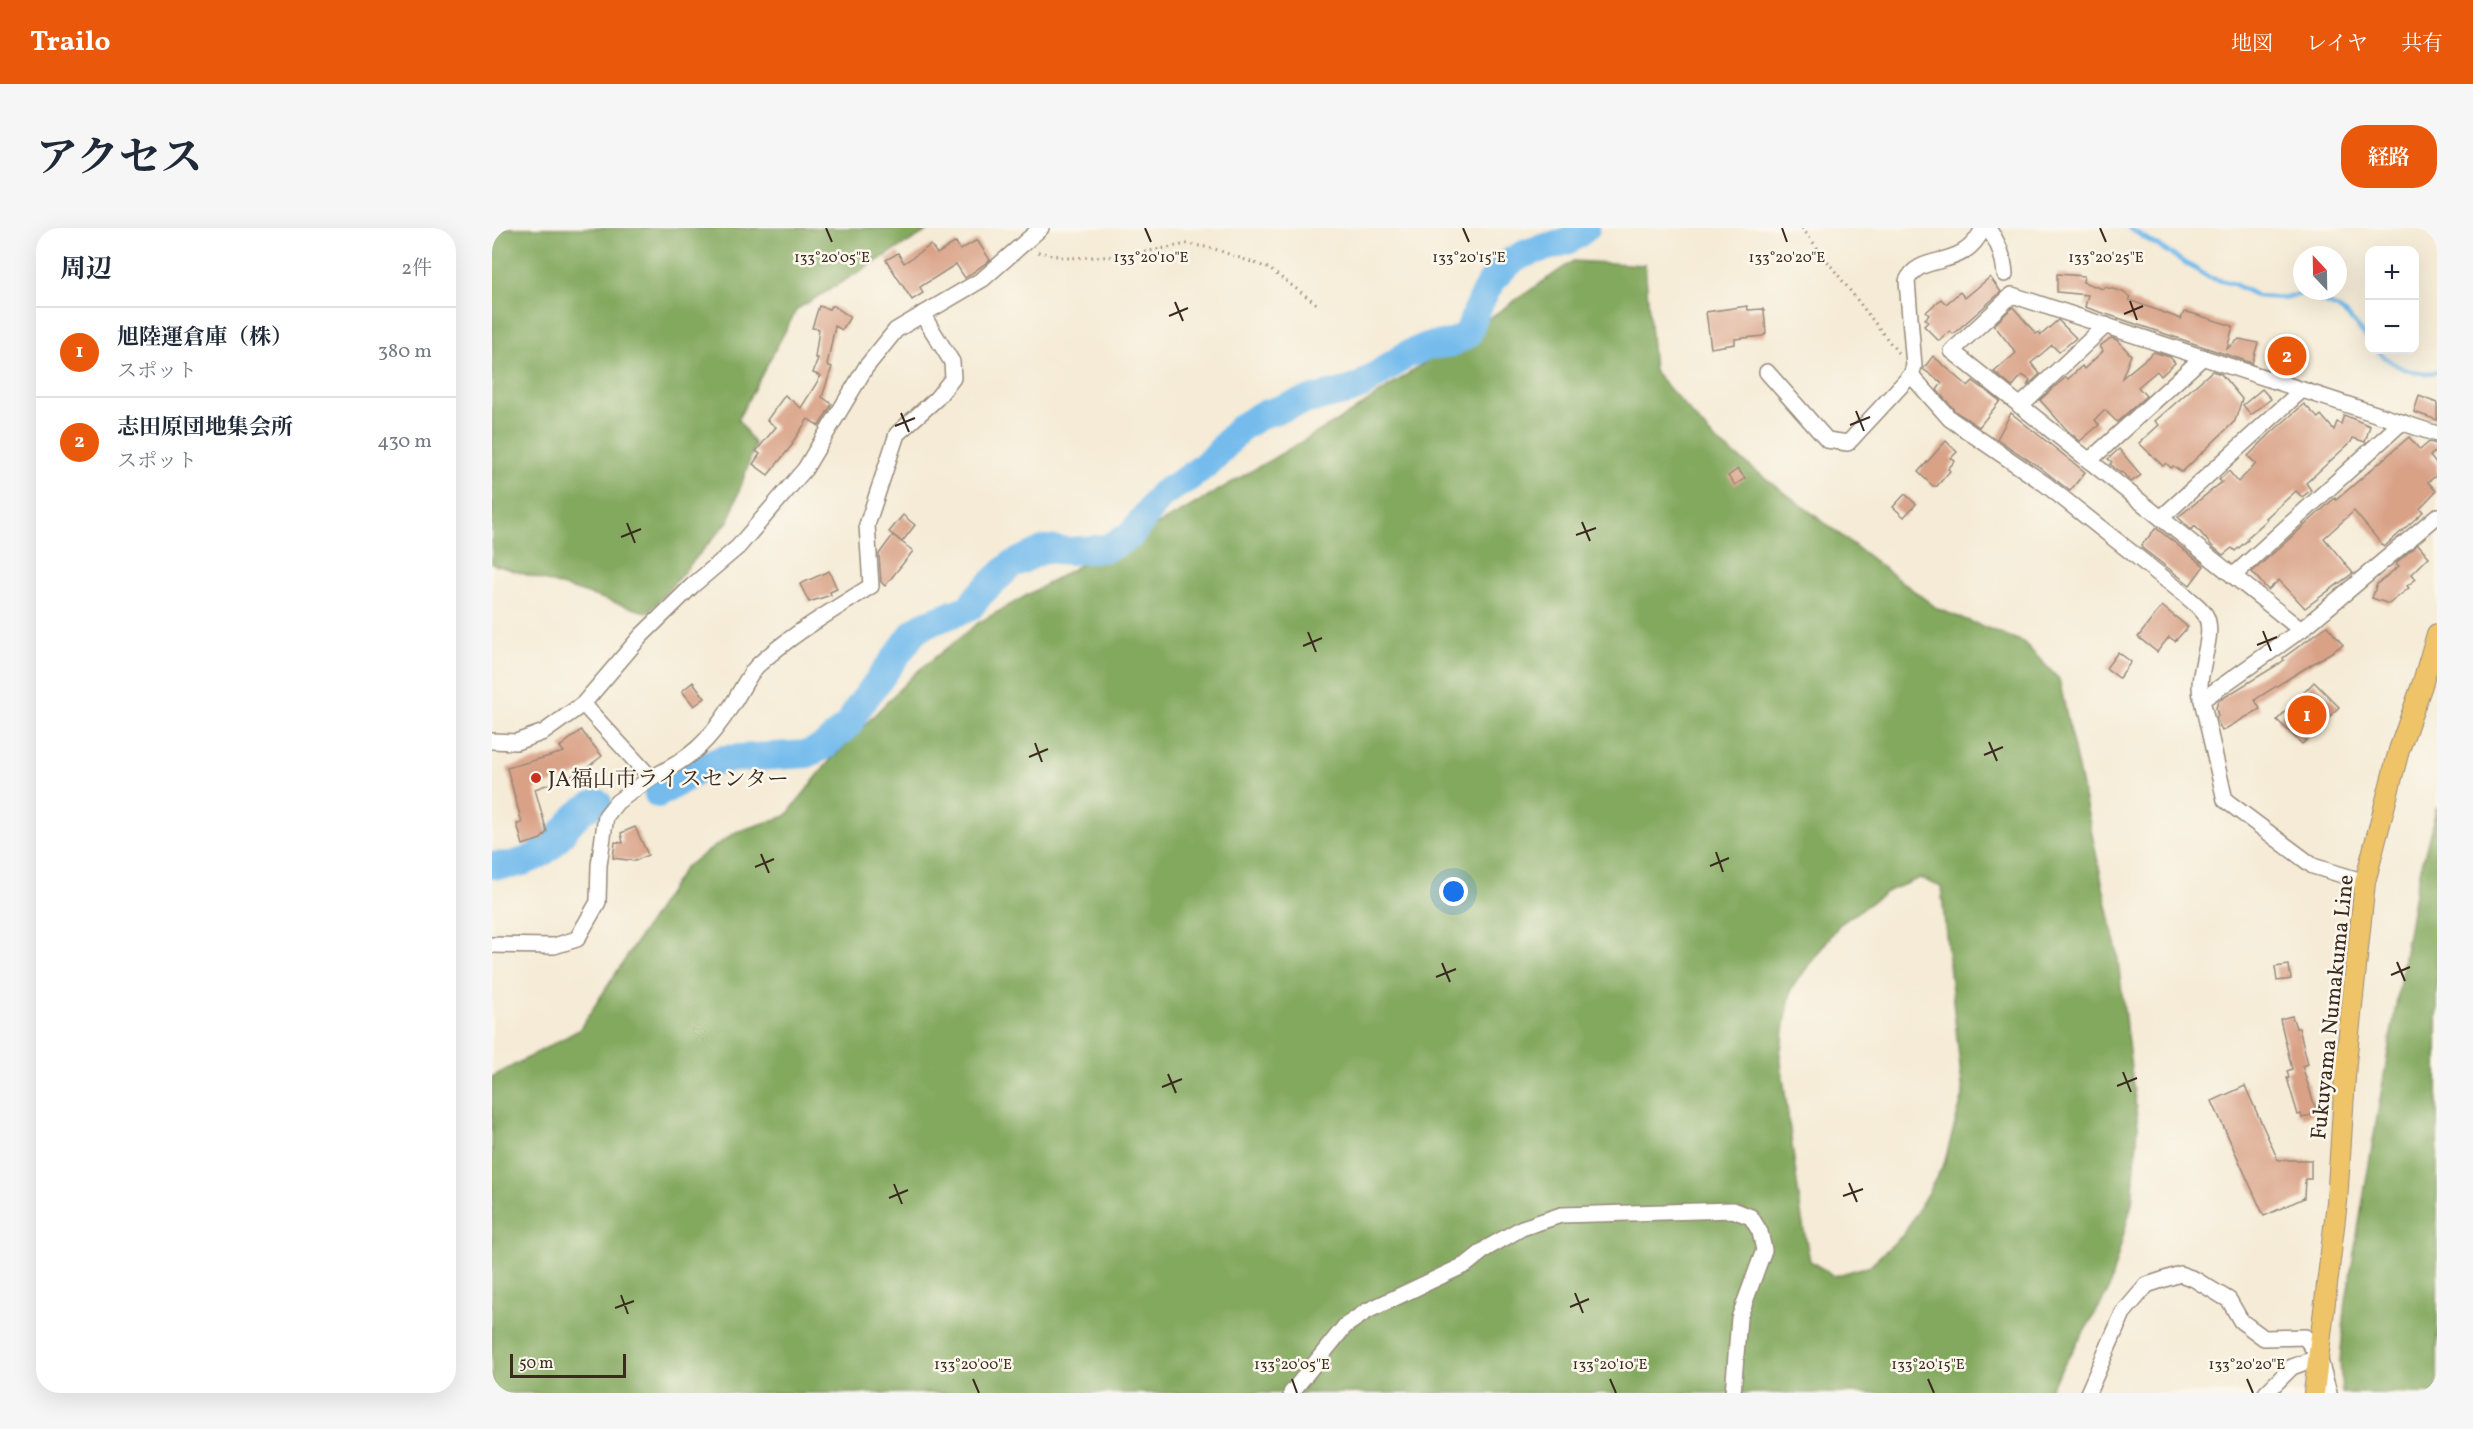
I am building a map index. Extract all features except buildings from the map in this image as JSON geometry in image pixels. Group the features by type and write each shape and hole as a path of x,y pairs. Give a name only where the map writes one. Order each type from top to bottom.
{"main road":[{"name":"Fukuyama Numakuma Line","path":"2313,1393 2337,1202 2346,1062 2365,882 2399,750 2430,685 2437,634"}],"street":[{"path":"492,741 516,742 544,732 583,704 641,636 692,586 738,547 805,469 866,367 896,330 983,279 1041,228"},
{"path":"1767,372 1827,440 1848,442 1911,375 1914,366 1907,281 1911,272 1918,266 1943,261 1969,249 1985,228 1994,235 2004,262 2005,274"},
{"path":"2301,630 1952,351 2012,294 2437,434"},
{"path":"492,945 554,946 577,939 598,902 599,865 606,816 617,802 651,778 681,763 702,746 755,669 786,640 871,586 867,525 897,434 936,399 953,378 952,362 922,314"},
{"path":"2020,405 2106,325"},
{"path":"2089,461 2203,357"},
{"path":"1911,375 1950,419 2044,484 2184,594 2205,614 2209,628 2198,688 2225,800 2313,866 2365,882"},
{"path":"2161,518 2302,390"},
{"path":"2233,576 2402,422"},
{"path":"2202,700 2301,630 2437,516"},
{"path":"2430,685 2437,671"},
{"path":"583,704 651,778"},
{"path":"1291,1393 1345,1326 1367,1311 1467,1264 1487,1248 1522,1228 1561,1215 1733,1210 1752,1217 1760,1232 1764,1250 1739,1318 1733,1393"},
{"path":"2088,1393 2122,1313 2147,1284 2180,1274 2194,1279 2229,1300 2241,1321 2264,1338 2305,1337 2319,1357 2329,1393"},
{"path":"2266,1393 2292,1367 2319,1357"}],"path":[{"path":"1802,228 1908,367 1911,375"},
{"path":"1015,251 1037,251 1066,258 1123,256 1187,244 1212,248 1268,268 1317,304"}],"green space":[{"path":"492,228 932,228 797,309 738,419 755,445 729,520 648,613 492,564"},
{"path":"1573,261 1645,265 1654,371 1714,439 1938,609 2023,642 2059,679 2117,952 2138,1126 2132,1203 2108,1292 2047,1393 492,1393 492,1077 579,1030 685,867 736,832 786,816 826,765 914,674 978,623 1078,566 1181,512 1349,414","holes":["1920,878 1941,887 1963,1095 1944,1164 1904,1234 1869,1266 1834,1276 1810,1261 1802,1220 1780,1055 1791,989 1839,925 1886,892"]},
{"path":"2437,806 2437,1393 2342,1393 2340,1361 2346,1300 2416,887"}],"waterway":[{"path":"658,794 709,764 724,759 807,754 823,747 849,724 858,708 914,632 924,625 969,608 980,594 1011,565 1045,549 1072,551 1107,548 1130,536 1162,494 1190,477 1214,458 1240,428 1261,415 1308,400 1351,390 1406,355 1428,346 1452,343 1468,334 1481,299 1502,269 1522,255 1570,239 1586,228"},
{"path":"2129,228 2210,278 2234,284 2257,296 2283,298 2301,294 2338,308 2365,335"},
{"path":"2382,354 2404,369 2419,373 2437,372"},
{"path":"492,865 517,864 540,854 553,844 578,814 598,803"}],"place":[{"name":"志田原団地集会所","path":"2287,356"},
{"name":"旭陸運倉庫（株）","path":"2307,715"},
{"name":"JA福山市ライスセンター","path":"536,778"}]}
